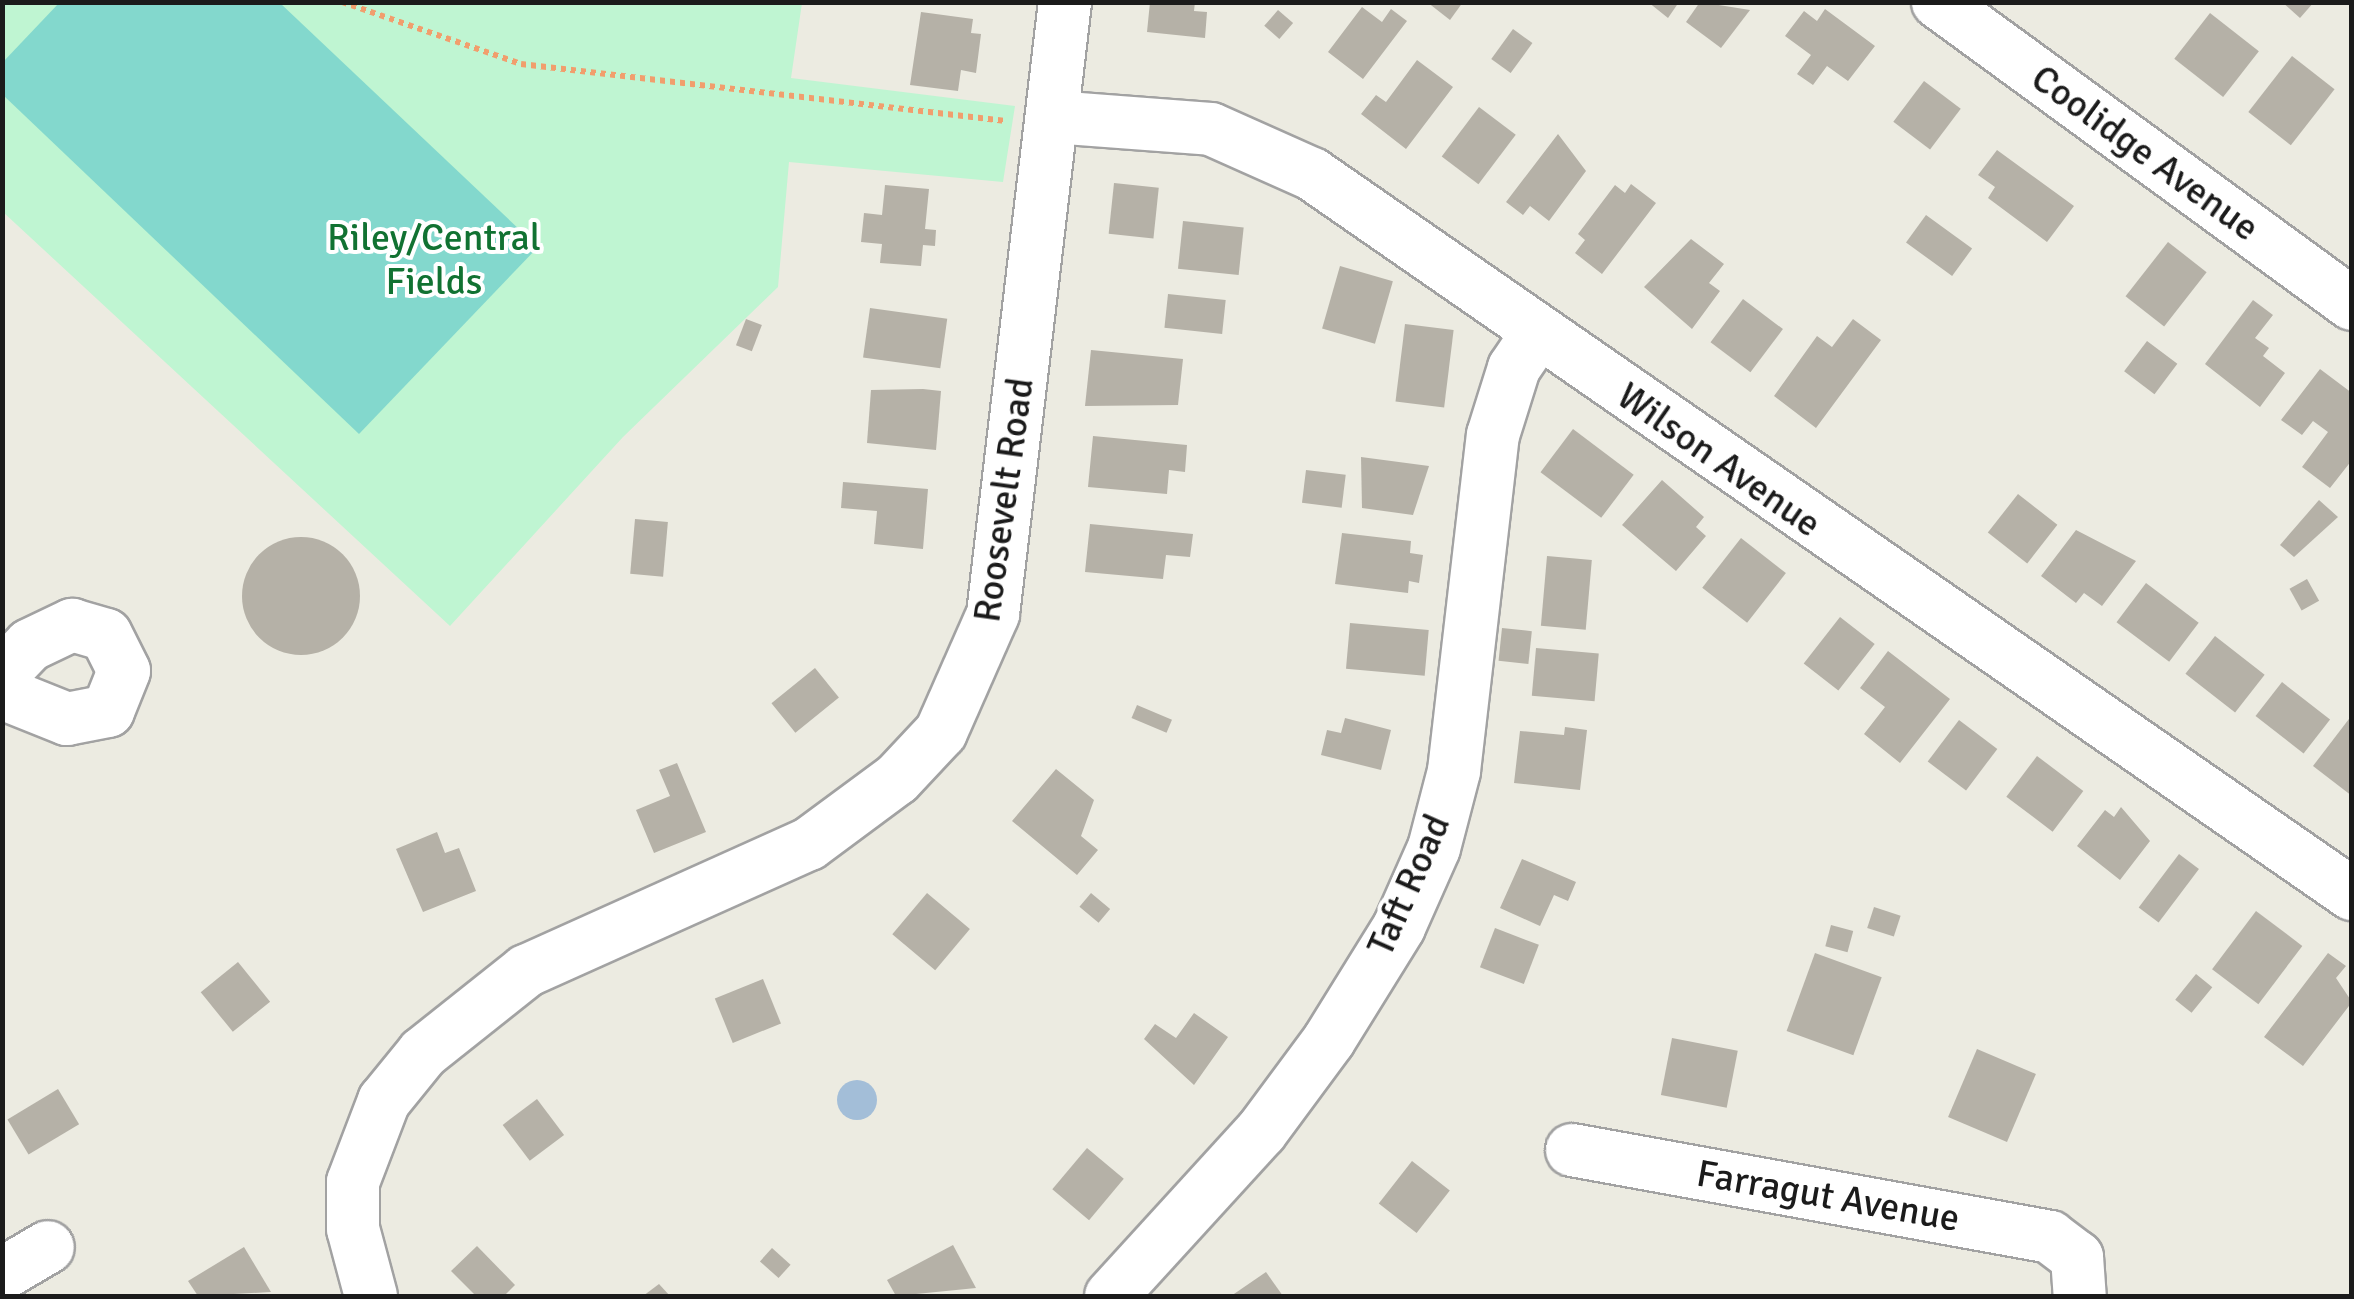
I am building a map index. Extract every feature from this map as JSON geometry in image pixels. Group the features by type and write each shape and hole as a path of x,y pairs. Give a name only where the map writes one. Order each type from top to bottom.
{"street":[{"name":"Roosevelt Road","path":"371,1296 354,1182 384,1101 423,1052 526,971 809,844 898,778 941,732 993,614 1066,2"},
{"name":"Coolidge Avenue","path":"1938,2 2352,304"},
{"name":"Wilson Avenue","path":"1053,116 1211,130 1312,174 1537,334 2352,894"},
{"name":"Taft Road","path":"1111,1296 1261,1132 1329,1040 1413,896 1454,771 1492,435 1514,368 1537,334"},
{"path":"2,674 30,645 72,625 106,635 124,671 108,712 67,718 2,693"},
{"name":"Farragut Avenue","path":"1572,1150 2050,1238 2079,1277"},
{"path":"2,1274 48,1247"}],"path":[{"path":"342,2 432,41 636,84 1009,121 1053,116"}],"green space":[{"name":"Riley/Central Fields","path":"2,3 802,3 791,78 1015,106 1003,182 789,162 778,287 623,437 450,626 3,212"},
{"path":"59,3 280,3 538,247 359,434 3,95 3,62"}],"shaded area":[{"path":"857,1080 871,1086 877,1100 871,1114 857,1120 843,1114 837,1100 843,1086"}],"building":[{"path":"1150,2 1195,2 1194,11 1207,12 1205,38 1147,32"},
{"path":"1427,2 1463,2 1450,20"},
{"path":"1648,2 1679,2 1668,18"},
{"path":"1700,2 1750,10 1721,48 1686,22"},
{"path":"2282,2 2314,2 2300,18"},
{"path":"1362,7 1382,22 1391,9 1407,21 1363,79 1328,52"},
{"path":"1825,9 1875,46 1848,81 1827,66 1813,85 1797,74 1811,55 1785,36 1804,11 1817,21"},
{"path":"1278,10 1293,23 1279,39 1264,26"},
{"path":"921,12 973,19 971,33 981,34 976,73 961,70 958,91 910,85"},
{"path":"2210,13 2259,51 2223,97 2174,59"},
{"path":"1513,29 1532,43 1511,73 1491,59"},
{"path":"2292,56 2335,89 2291,145 2248,112"},
{"path":"1417,60 1453,87 1406,149 1361,114 1376,95 1386,102"},
{"path":"1924,81 1961,109 1930,149 1893,122"},
{"path":"1479,107 1516,135 1478,184 1442,157"},
{"path":"1558,134 1586,171 1549,221 1530,206 1523,215 1506,202"},
{"path":"1997,150 2074,206 2047,242 1988,198 1995,187 1978,175"},
{"path":"1114,183 1159,188 1153,238 1109,234"},
{"path":"1631,184 1656,203 1602,274 1575,253 1585,240 1578,234 1615,185 1625,193"},
{"path":"885,185 929,189 925,229 936,230 935,246 923,245 921,266 880,263 882,244 861,242 864,213 882,215"},
{"path":"1926,215 1972,249 1952,276 1906,243"},
{"path":"1183,221 1244,227 1239,275 1178,269"},
{"path":"1691,239 1724,264 1709,283 1720,291 1692,329 1644,287"},
{"path":"2168,242 2207,272 2164,327 2126,296"},
{"path":"1340,266 1393,281 1375,344 1322,328"},
{"path":"1168,294 1226,300 1222,334 1164,328"},
{"path":"1743,299 1783,329 1750,372 1711,342"},
{"path":"2253,300 2273,315 2255,338 2269,348 2263,356 2285,373 2260,407 2205,364"},
{"path":"870,308 947,319 940,368 863,358"},
{"path":"746,319 762,325 752,351 736,345"},
{"path":"1853,319 1881,340 1816,428 1774,396 1817,336 1832,347"},
{"path":"1405,324 1454,330 1444,407 1395,401"},
{"path":"2147,341 2177,364 2154,394 2124,371"},
{"path":"1091,350 1183,359 1178,405 1085,406"},
{"path":"2320,369 2352,393 2352,460 2330,488 2302,467 2328,432 2313,421 2302,435 2281,420"},
{"path":"871,390 941,391 936,450 867,443"},
{"path":"1573,429 1634,475 1601,518 1541,472"},
{"path":"1093,436 1187,445 1185,472 1169,470 1167,494 1088,487"},
{"path":"1361,457 1429,466 1413,515 1362,508"},
{"path":"1306,470 1346,475 1342,508 1302,503"},
{"path":"1662,480 1704,517 1696,527 1706,536 1676,571 1622,525"},
{"path":"843,482 928,489 923,549 874,544 877,511 841,508"},
{"path":"2018,494 2057,525 2027,563 1988,533"},
{"path":"2319,500 2338,517 2294,557 2280,545"},
{"path":"635,519 668,522 663,577 630,574"},
{"path":"1090,524 1193,534 1190,557 1166,555 1163,579 1085,572"},
{"path":"2076,530 2136,561 2102,606 2084,593 2076,603 2041,576"},
{"path":"1342,533 1411,541 1410,553 1423,555 1419,583 1409,581 1408,593 1335,584"},
{"path":"301,537 324,541 343,554 356,573 360,596 356,619 343,638 324,651 301,655 278,651 259,638 246,619 242,596 246,573 259,554 278,541"},
{"path":"1741,538 1786,573 1747,623 1702,588"},
{"path":"1547,556 1592,560 1586,630 1541,626"},
{"path":"2307,579 2319,601 2302,611 2290,589"},
{"path":"2146,583 2199,623 2169,662 2117,622"},
{"path":"1840,617 1875,644 1838,691 1804,663"},
{"path":"1350,623 1429,630 1425,676 1346,669"},
{"path":"1502,628 1532,631 1528,664 1499,661"},
{"path":"2215,636 2265,675 2235,713 2185,674"},
{"path":"1536,648 1599,653 1595,701 1532,696"},
{"path":"1888,651 1950,699 1900,763 1864,734 1885,707 1860,688"},
{"path":"815,668 839,698 795,733 771,703"},
{"path":"2282,682 2330,720 2304,753 2256,716"},
{"path":"1137,705 1172,720 1167,733 1132,718"},
{"path":"2352,715 2352,796 2313,766"},
{"path":"1345,718 1391,730 1381,770 1321,755 1327,730 1341,733"},
{"path":"1959,720 1997,749 1966,790 1928,762"},
{"path":"1565,727 1587,730 1580,790 1514,783 1520,731 1564,735"},
{"path":"2037,756 2083,791 2053,832 2006,797"},
{"path":"677,763 706,832 654,853 636,810 670,796 659,770"},
{"path":"1056,769 1094,800 1081,836 1098,850 1077,875 1012,821"},
{"path":"2121,807 2150,841 2120,880 2077,846 2105,810 2114,817"},
{"path":"437,832 445,853 459,848 476,891 423,912 396,849"},
{"path":"2179,854 2199,869 2159,923 2139,908"},
{"path":"1522,859 1576,882 1568,901 1554,895 1540,926 1500,908"},
{"path":"927,893 970,929 935,970 892,934"},
{"path":"1091,893 1110,909 1099,923 1079,907"},
{"path":"1874,907 1901,916 1894,937 1867,928"},
{"path":"2256,911 2302,946 2258,1004 2212,969"},
{"path":"1831,925 1853,931 1848,952 1825,946"},
{"path":"1495,928 1539,945 1524,984 1480,967"},
{"path":"1815,953 1882,977 1853,1055 1787,1031"},
{"path":"2328,953 2346,966 2336,978 2352,1002 2303,1066 2264,1037"},
{"path":"238,962 270,1002 233,1032 201,992"},
{"path":"2196,974 2212,987 2192,1013 2175,1000"},
{"path":"763,979 781,1024 733,1043 715,998"},
{"path":"1194,1013 1228,1037 1194,1085 1144,1039 1155,1024 1176,1038"},
{"path":"1672,1038 1738,1051 1727,1108 1661,1095"},
{"path":"1977,1049 2036,1074 2007,1142 1948,1117"},
{"path":"58,1089 79,1124 29,1155 7,1119"},
{"path":"537,1099 564,1135 530,1161 503,1125"},
{"path":"1087,1148 1124,1179 1089,1220 1052,1189"},
{"path":"1412,1161 1450,1191 1417,1233 1379,1204"},
{"path":"953,1245 976,1288 896,1296 887,1280"},
{"path":"477,1246 515,1285 504,1296 476,1296 451,1271"},
{"path":"244,1247 271,1292 198,1296 188,1281"},
{"path":"772,1248 791,1265 779,1278 760,1261"},
{"path":"1266,1272 1283,1296 1231,1296"},
{"path":"659,1284 670,1296 643,1296"}]}
